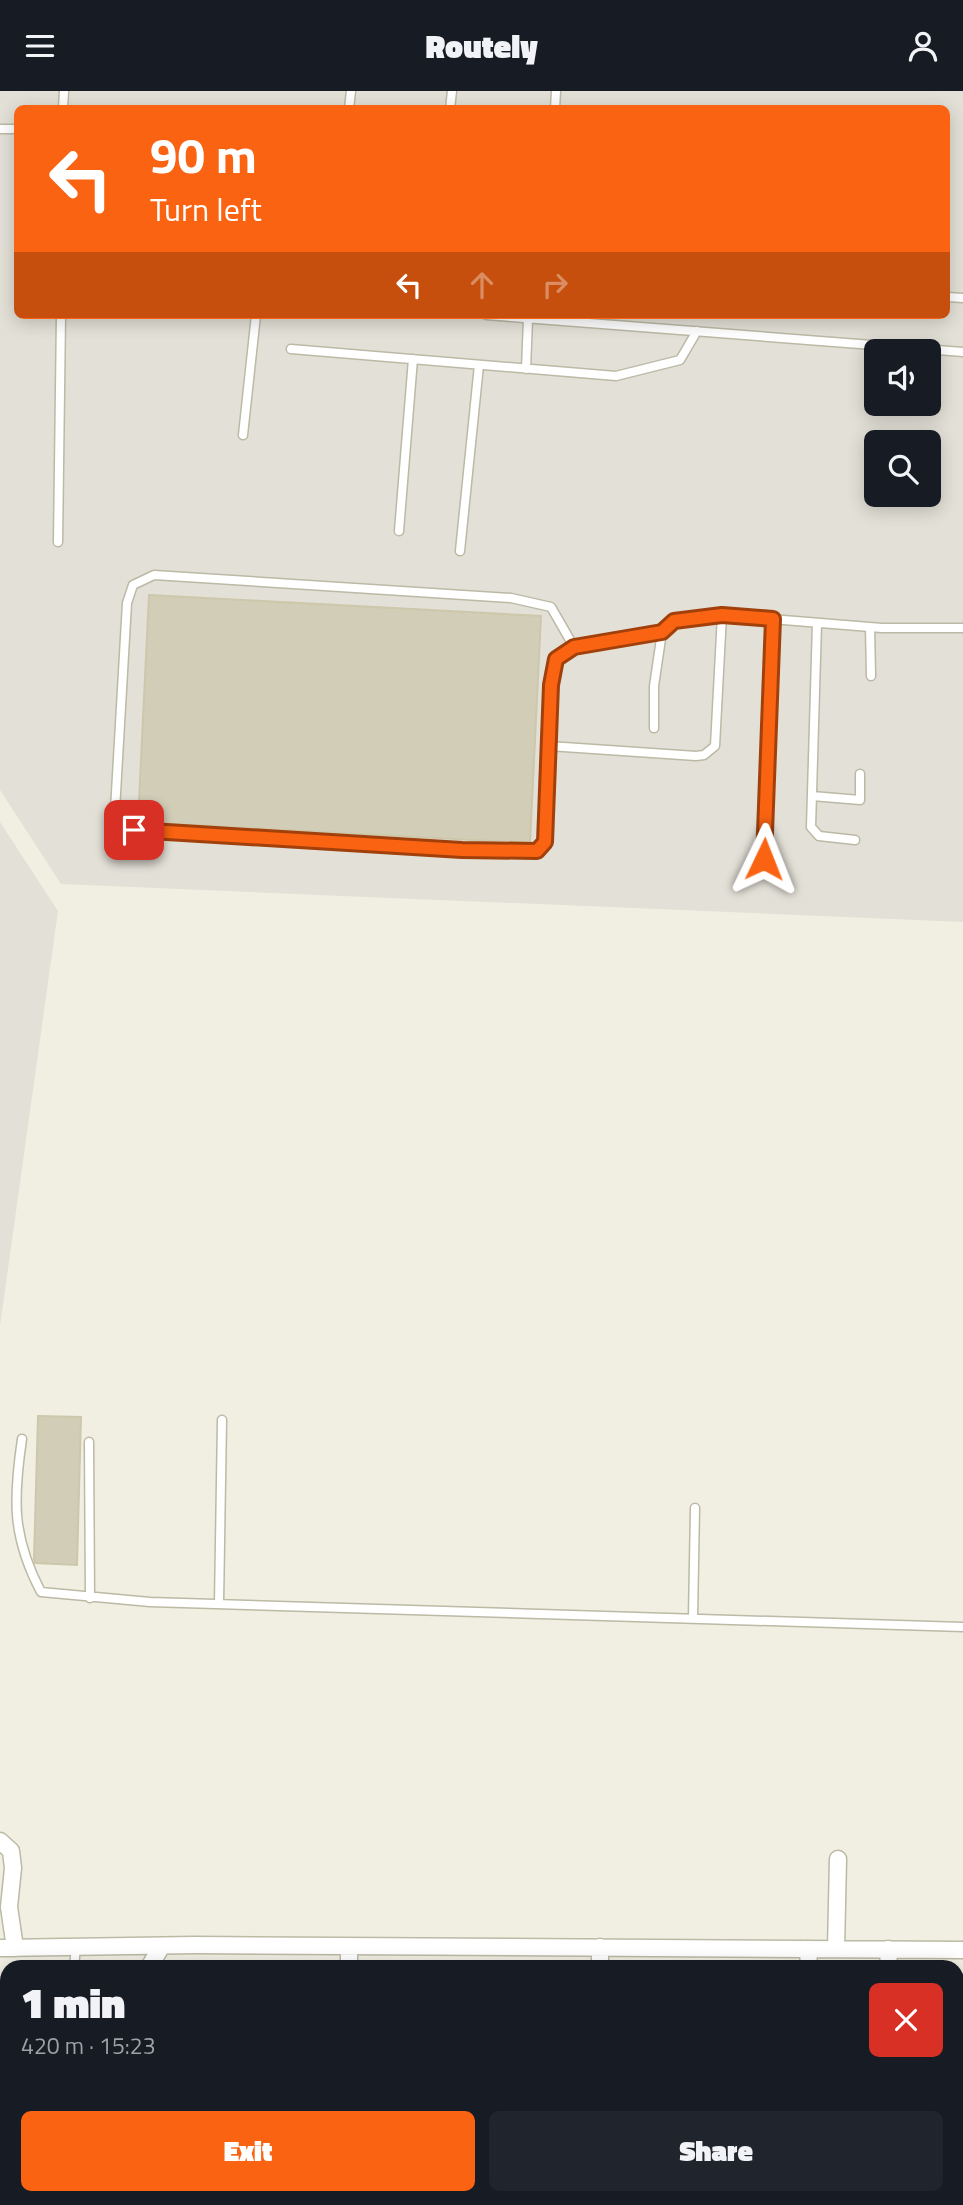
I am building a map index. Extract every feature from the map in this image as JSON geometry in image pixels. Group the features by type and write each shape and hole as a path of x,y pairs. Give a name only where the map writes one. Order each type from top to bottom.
{"street":[{"path":"0,1841 11,1851 13,1868 7,1948 162,1946 963,1950"},
{"path":"836,1949 838,1859"},
{"path":"153,1960 162,1946"},
{"path":"349,1947 349,1960"},
{"path":"600,1947 600,1960"},
{"path":"808,1949 809,1960"},
{"path":"888,1949 889,1960"}],"lane":[{"path":"58,542 61,319"},
{"path":"243,436 256,319"},
{"path":"526,369 528,319"},
{"path":"555,319 963,352"},
{"path":"291,349 616,376 680,361 697,331"},
{"path":"398,531 413,359"},
{"path":"460,551 480,365"},
{"path":"574,647 551,607 511,597 154,575 133,585 127,603 115,810 134,830 449,849 537,851 545,842 551,685 556,659 574,647 662,632 674,621 722,615 870,627 963,628"},
{"path":"549,746 696,756 710,751 715,745 722,615"},
{"path":"764,859 773,619"},
{"path":"817,623 811,828 820,836 855,840"},
{"path":"870,627 871,676"},
{"path":"654,728 654,686 662,632"},
{"path":"812,796 860,800 860,774"},
{"path":"219,1604 222,1420"},
{"path":"22,1440 14,1496 24,1559 41,1593 219,1604 963,1627"},
{"path":"89,1442 90,1598"},
{"path":"693,1618 695,1508"},
{"path":"75,1960 76,1947"}],"shaded area":[{"path":"0,91 963,91 963,922 61,884 0,790"},
{"path":"0,822 58,911 0,1326"}],"building":[{"path":"149,595 541,616 530,843 138,822"},
{"path":"38,1416 81,1417 77,1565 35,1563"}],"route":[{"path":"134,830 462,850 537,851 545,842 551,685 556,659 574,647 662,632 674,621 722,615 773,619 764,859"}]}
